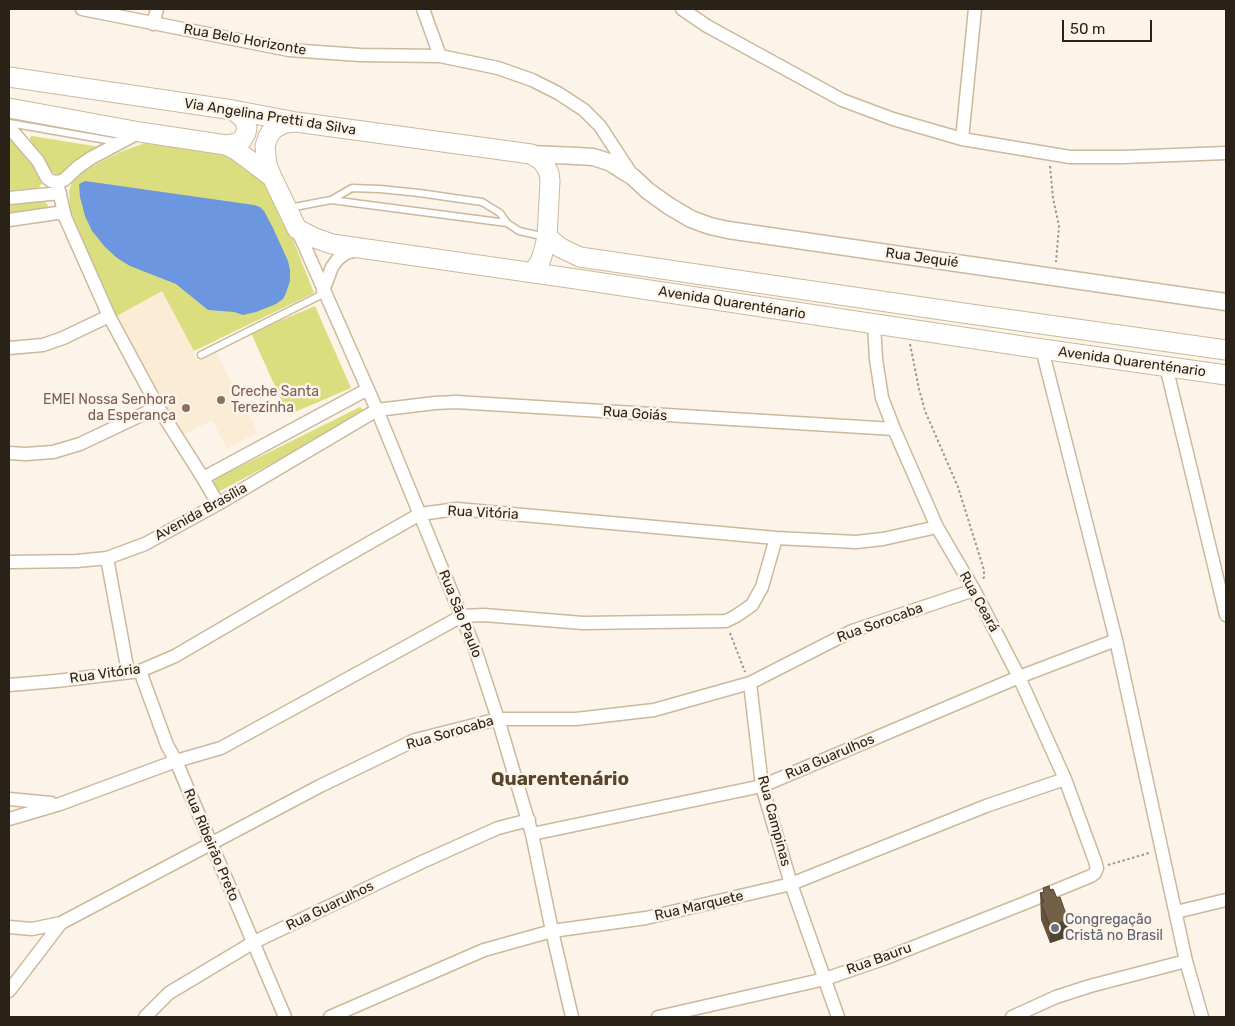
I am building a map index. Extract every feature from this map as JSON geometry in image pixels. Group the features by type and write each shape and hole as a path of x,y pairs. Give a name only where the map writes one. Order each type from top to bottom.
{"main road":[{"name":"Via Angelina Pretti da Silva","path":"9,77 233,110 296,122 531,154"},
{"path":"11,113 226,144 237,143 242,140 246,133 247,128 244,118 233,110"},
{"path":"296,122 285,123 271,132 265,146 265,156 272,178 297,228"},
{"path":"226,144 272,178"},
{"path":"531,154 542,161 550,174 547,237 540,262 532,273"},
{"name":"Avenida Quarenténario","path":"297,228 315,238 332,244 1226,375"},
{"path":"547,237 561,248 580,258 1226,350"}],"street":[{"name":"Rua Belo Horizonte","path":"82,9 289,50 360,55 440,56 498,68 532,80 558,93 584,110 600,126 633,177"},
{"path":"154,24 157,9"},
{"path":"423,9 440,56"},
{"path":"682,9 707,26 842,100 893,119 962,138 1070,157 1226,153"},
{"path":"962,138 976,9"},
{"path":"11,113 47,178 58,188 64,212 109,316 158,407 218,504"},
{"path":"9,198 58,188 64,180 85,162 140,132"},
{"name":"Rua Jequié","path":"531,154 593,157 609,162 633,177 655,196 690,219 728,230 1226,302"},
{"path":"9,220 64,212"},
{"name":"Rua São Paulo","path":"297,228 377,410 475,650 498,719 532,834 572,1017"},
{"path":"324,292 332,267 338,259 346,253 364,248"},
{"path":"9,348 43,345 63,338 109,316"},
{"name":"Rua Ceará","path":"874,324 876,359 882,398 894,429 937,527 974,590 1019,677 1065,779 1095,861 1094,872"},
{"path":"1042,349 1116,640 1186,962 1202,1017"},
{"path":"1166,366 1226,615"},
{"name":"Avenida Brasília","path":"203,478 368,389"},
{"name":"Rua Goiás","path":"377,410 456,402 894,429"},
{"path":"9,453 53,452 80,444 158,407"},
{"name":"Avenida Brasília","path":"9,562 77,561 108,558 145,544 218,504 377,410"},
{"name":"Rua Vitória","path":"9,685 134,671 176,656 420,514 457,509 776,538 856,542 883,539 937,527"},
{"path":"9,819 60,804 176,761 221,748 462,616 484,615 583,623 726,621 752,605 762,587 776,538"},
{"name":"Rua Ribeirão Preto","path":"108,558 134,671 176,761 285,1017"},
{"name":"Rua Sorocaba","path":"9,991 61,923 320,786 415,740 498,719 576,719 654,710 750,684 852,631 974,590"},
{"name":"Rua Guarulhos","path":"532,834 762,786 1019,677 1116,640"},
{"name":"Rua Campinas","path":"750,684 762,786 791,884 838,1017"},
{"name":"Rua Marquete","path":"330,1017 484,950 552,931 646,918 791,884 986,806 1065,779"},
{"path":"9,799 60,804"},
{"name":"Rua Guarulhos","path":"145,1017 169,993 254,942 498,828 528,820"},
{"name":"Rua Bauru","path":"658,1017 825,979 886,958 1094,872"},
{"path":"1176,912 1226,900"},
{"path":"9,927 32,929 61,923"},
{"path":"1012,1017 1033,1013 1056,996 1186,962"}],"lane":[{"path":"11,113 122,142"},
{"path":"287,209 331,200 352,188 418,193 482,202 500,213 506,223"},
{"path":"331,200 506,223 519,231 547,237"},
{"path":"201,355 324,292"}],"path":[{"path":"1048,154 1053,198 1059,226 1055,277"},
{"path":"907,328 925,411 958,488 984,570 984,577 974,590"},
{"path":"726,621 750,684"},
{"path":"1094,872 1161,850"}],"shaded area":[{"path":"162,291 194,351 193,353 197,361 216,352 258,432 227,449 212,420 182,436 117,315"}],"green space":[{"path":"32,136 100,147 62,174 56,174 51,171 30,140"},
{"path":"9,139 24,151 43,179 40,186 36,189 9,190"},
{"path":"153,142 209,148 233,157 259,177 268,189 286,222 314,293 194,351 162,291 115,317 70,211 69,190 74,178 79,173 120,152"},
{"path":"44,201 48,205 47,209 9,214 9,204"},
{"path":"315,306 351,388 288,415 251,333"},
{"path":"360,407 364,410 365,413 363,415 217,491 213,483 215,479"}],"water":[{"path":"85,181 260,207 273,228 288,261 290,281 283,299 256,312 243,315 234,312 208,310 176,284 130,266 105,247 92,231 85,216 80,197 79,184"}],"building":[{"path":"1049,886 1050,890 1053,889 1057,898 1060,897 1068,920 1050,926 1041,903 1044,902 1040,893 1044,892 1043,888"}],"place":[{"name":"Creche Santa Terezinha","path":"221,400"},
{"name":"EMEI Nossa Senhora da Esperança","path":"186,408"},
{"name":"Congregação Cristã no Brasil","path":"1055,928"}],"district":[{"name":"Quarentenário","path":"560,780"}]}
